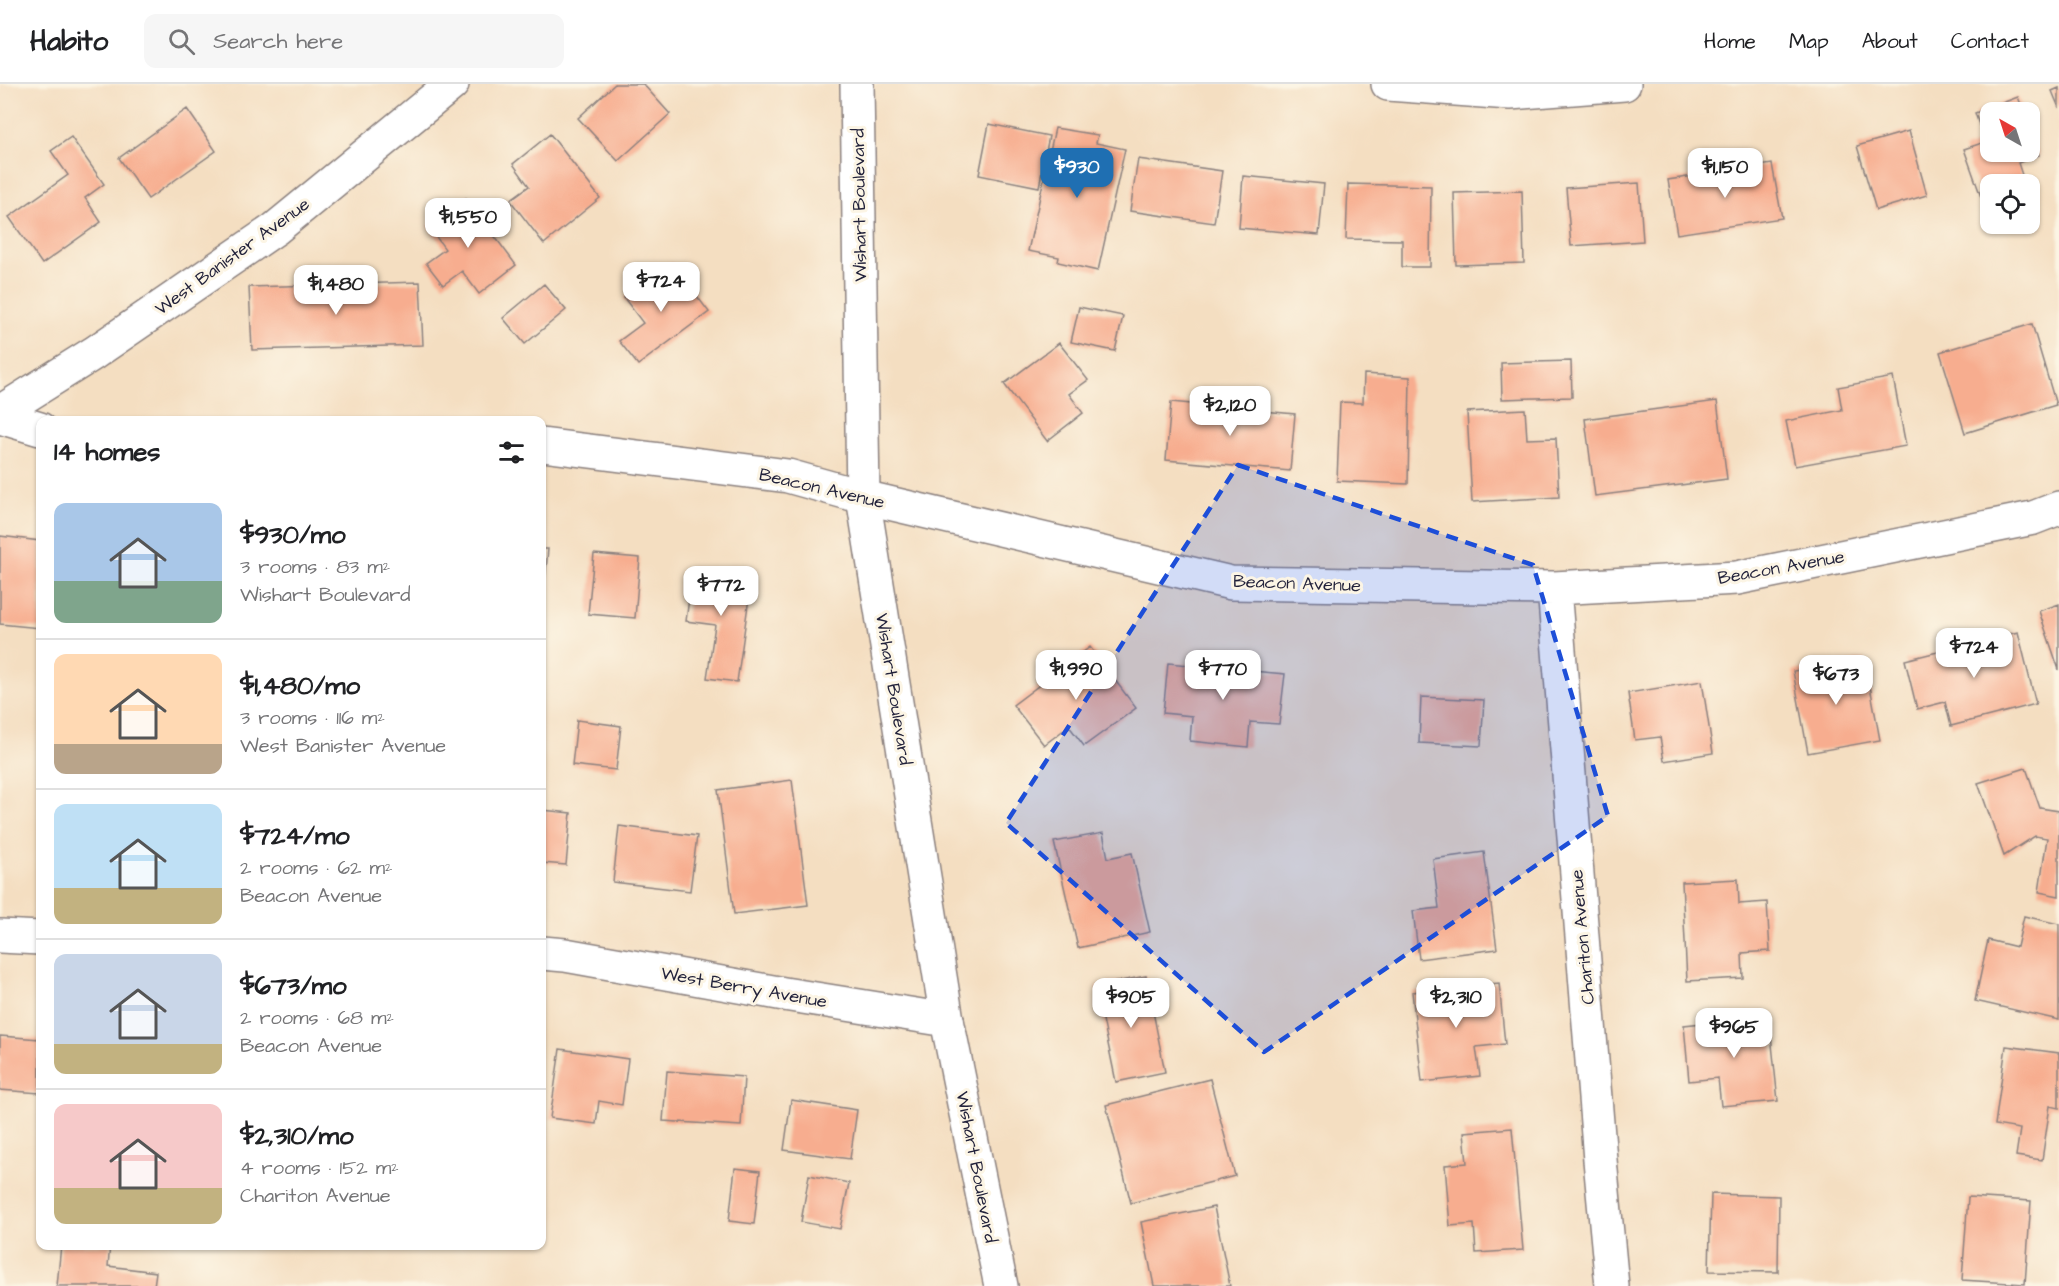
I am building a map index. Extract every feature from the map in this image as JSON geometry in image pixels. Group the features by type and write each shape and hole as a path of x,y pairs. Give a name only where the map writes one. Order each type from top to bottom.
{"street":[{"name":"West Banister Avenue","path":"0,412 94,353 275,229 452,84"},
{"name":"Wishart Boulevard","path":"857,84 862,497 947,1020 1001,1286"},
{"path":"1388,84 1510,93 1624,84"},
{"path":"0,417 36,428"},
{"name":"Beacon Avenue","path":"546,446 788,476 862,497 1231,583 1554,588 1737,578 2034,518 2059,508"},
{"name":"Chariton Avenue","path":"1554,588 1612,1286"},
{"path":"0,936 36,938"},
{"name":"West Berry Avenue","path":"546,953 947,1020"}],"highlighted area":[{"path":"1238,465 1533,565 1608,816 1264,1052 1006,823"}],"building":[{"path":"615,84 643,84 670,114 618,161 578,118"},
{"path":"2059,88 2059,108 2052,91"},
{"path":"2018,97 2020,102 2005,102"},
{"path":"187,109 216,151 148,199 119,158"},
{"path":"1980,111 1980,128 1975,113"},
{"path":"989,124 1049,136 1039,187 979,175"},
{"path":"1055,128 1098,135 1096,143 1125,149 1098,271 1058,262 1059,257 1028,251"},
{"path":"1909,131 1927,195 1876,210 1857,146"},
{"path":"550,134 600,198 544,244 510,200 529,186 513,164"},
{"path":"71,137 104,184 85,198 101,222 42,264 9,217 68,175 51,151"},
{"path":"1980,144 1980,162 2021,162 2018,163 2022,174 1980,174 1980,194 1964,149"},
{"path":"1138,159 1222,171 1214,223 1130,211"},
{"path":"1772,164 1782,218 1677,234 1668,180"},
{"path":"1243,176 1324,184 1319,235 1239,228"},
{"path":"1639,183 1643,241 1571,246 1566,188"},
{"path":"1348,184 1431,186 1430,267 1402,267 1402,240 1346,239"},
{"path":"1522,191 1524,263 1456,265 1454,193"},
{"path":"466,198 516,265 479,294 462,271 443,285 426,263 445,249 428,226"},
{"path":"672,263 709,312 638,365 619,341 643,323 624,298"},
{"path":"420,282 423,345 252,350 249,287"},
{"path":"544,284 566,310 525,344 503,318"},
{"path":"1079,307 1123,316 1115,351 1071,342"},
{"path":"2032,324 2056,405 1965,433 1940,352"},
{"path":"1059,343 1088,380 1069,394 1083,413 1047,441 1004,384"},
{"path":"1571,361 1572,397 1502,399 1501,363"},
{"path":"1364,374 1410,377 1408,484 1337,481 1340,402 1363,403"},
{"path":"1893,377 1906,446 1795,466 1786,421 1842,410 1838,387"},
{"path":"1717,401 1727,479 1595,496 1585,419"},
{"path":"1171,402 1295,414 1290,471 1166,460"},
{"path":"1525,409 1527,439 1556,438 1559,497 1472,502 1467,412"},
{"path":"0,536 36,540 36,628 0,624"},
{"path":"594,554 640,558 635,618 588,614"},
{"path":"693,568 752,577 737,682 707,678 715,625 686,621"},
{"path":"2059,604 2059,670 2039,611"},
{"path":"2018,632 2036,704 1951,726 1945,702 1917,709 1905,660"},
{"path":"1090,647 1136,708 1084,746 1069,726 1044,745 1013,705"},
{"path":"1865,659 1880,740 1808,753 1793,671"},
{"path":"1168,663 1285,674 1279,724 1250,722 1248,747 1190,741 1192,716 1163,713"},
{"path":"1702,681 1713,753 1664,761 1660,737 1635,740 1628,693"},
{"path":"1421,697 1484,700 1481,746 1419,743"},
{"path":"577,720 621,726 616,770 572,765"},
{"path":"2026,768 2040,808 2059,811 2059,896 2039,892 2047,838 2035,836 2004,856 1978,783"},
{"path":"792,780 808,905 734,914 718,790"},
{"path":"546,810 571,813 566,865 546,863"},
{"path":"619,826 697,836 690,891 613,882"},
{"path":"1103,833 1108,858 1132,853 1150,932 1078,948 1054,842"},
{"path":"1484,852 1497,949 1419,959 1413,911 1439,908 1433,859"},
{"path":"1738,879 1739,904 1767,902 1770,951 1742,953 1743,978 1687,981 1682,882"},
{"path":"2024,916 2059,924 2059,1020 1975,1001 1988,940 2017,947"},
{"path":"1146,976 1165,1072 1116,1082 1096,986"},
{"path":"1499,983 1505,1044 1476,1047 1480,1076 1422,1082 1412,992"},
{"path":"1769,1016 1778,1101 1721,1106 1718,1078 1689,1081 1684,1025"},
{"path":"0,1036 36,1039 36,1093 0,1090"},
{"path":"2006,1046 2059,1053 2059,1108 2050,1106 2042,1160 2016,1156 2020,1129 1995,1125"},
{"path":"560,1049 628,1059 622,1105 599,1101 596,1124 550,1118"},
{"path":"667,1071 744,1077 741,1126 663,1121"},
{"path":"1210,1079 1235,1176 1131,1203 1106,1105"},
{"path":"791,1100 857,1110 850,1159 784,1150"},
{"path":"1512,1128 1523,1250 1476,1253 1474,1224 1450,1226 1445,1165 1467,1163 1464,1132"},
{"path":"735,1168 760,1171 754,1224 729,1221"},
{"path":"809,1175 849,1183 840,1229 801,1222"},
{"path":"1711,1194 1779,1196 1778,1272 1709,1271"},
{"path":"1968,1197 2031,1201 2025,1284 1962,1280"},
{"path":"1214,1207 1230,1286 1154,1286 1141,1222"},
{"path":"61,1250 110,1250 108,1266 156,1272 154,1286 57,1286"}]}
